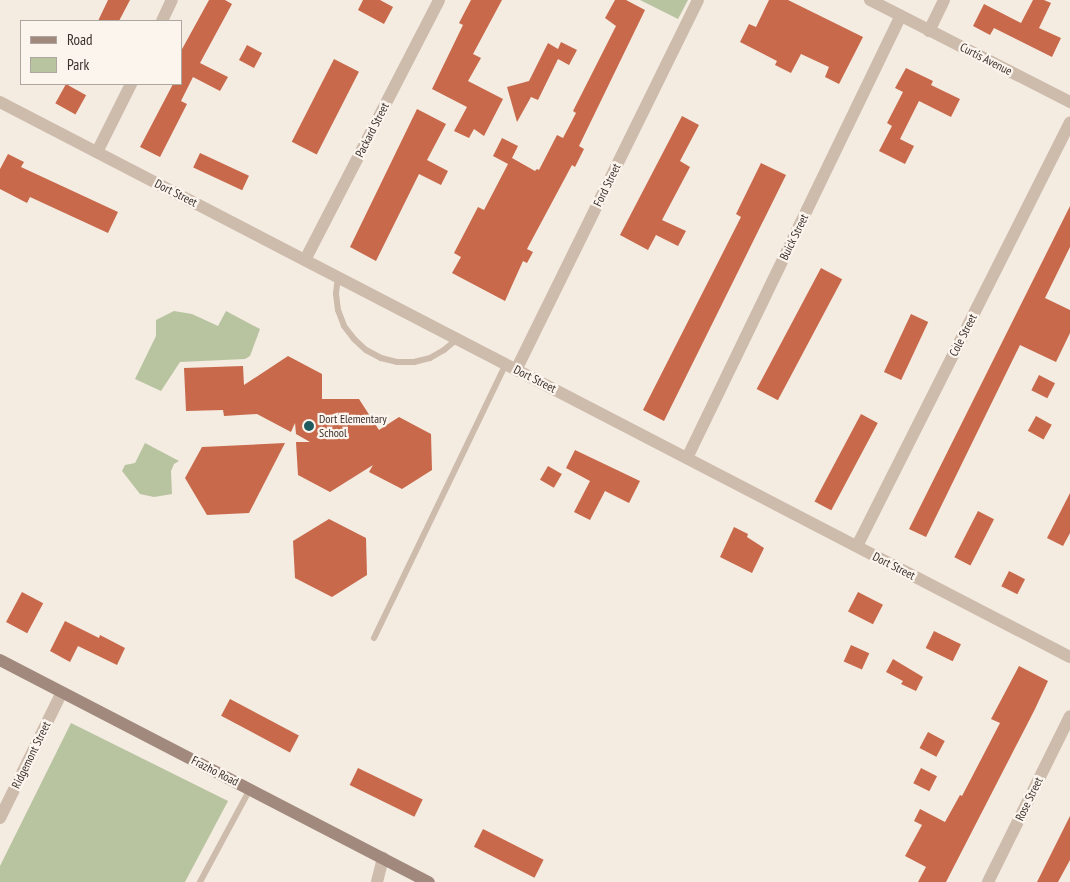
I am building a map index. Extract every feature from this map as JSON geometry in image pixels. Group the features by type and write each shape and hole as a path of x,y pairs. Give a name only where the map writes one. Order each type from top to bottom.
{"street":[{"path":"162,20 172,0"},
{"name":"Packard Street","path":"305,260 439,0"},
{"name":"Ford Street","path":"511,367 698,0"},
{"name":"Curtis Avenue","path":"870,0 1070,102"},
{"path":"929,30 944,0"},
{"name":"Buick Street","path":"687,458 901,16"},
{"path":"97,152 130,85"},
{"name":"Dort Street","path":"0,102 1070,657"},
{"name":"Cole Street","path":"857,546 1070,123"},
{"name":"Frazho Road","path":"0,660 429,882"},
{"name":"Ridgemont Street","path":"0,818 62,692"},
{"name":"Rose Street","path":"988,882 1070,716"},
{"path":"377,882 383,858"}],"lane":[{"path":"338,277 336,294 338,310 344,326 366,350 381,358 405,362 430,358 444,350 457,339"},
{"path":"374,638 511,367"},
{"path":"200,882 250,789"}],"green space":[{"path":"640,0 688,0 678,19"},
{"path":"174,311 192,314 218,326 226,311 260,329 250,356 245,359 180,362 161,391 135,379 156,336 156,320"},
{"path":"145,443 179,461 174,464 171,471 172,494 154,497 140,494 122,471 125,465 135,463"},
{"path":"71,723 228,801 185,882 0,882 0,866"}],"building":[{"path":"108,0 130,0 120,20 98,20"},
{"path":"209,0 225,0 232,4 200,63 228,77 220,91 193,77 181,101 187,104 160,157 140,147 172,85 182,85 182,49"},
{"path":"363,0 380,0 393,7 384,24 358,10"},
{"path":"471,0 502,0 473,54 481,58 468,81 503,99 484,136 474,129 469,138 454,131 467,107 432,89 463,25 459,23"},
{"path":"615,0 626,0 645,10 579,146 584,149 575,167 572,165 527,249 533,252 527,263 523,261 505,301 452,273 461,257 454,253 478,207 484,210 508,164 493,156 502,138 518,146 512,158 535,171 539,170 557,135 563,138 576,113 573,111 616,26 605,18"},
{"path":"769,0 788,0 863,37 839,84 825,77 829,67 801,54 791,73 775,65 777,61 740,42 749,24 756,27"},
{"path":"1033,0 1044,0 1051,3 1039,28 1061,38 1052,57 994,28 990,35 973,26 984,4 1021,23"},
{"path":"561,42 577,50 569,65 558,59 538,100 531,97 517,122 507,87 529,81 548,43 558,49"},
{"path":"247,45 262,53 254,68 239,60"},
{"path":"334,59 359,72 317,155 292,142"},
{"path":"906,68 933,81 931,85 960,99 951,117 919,101 900,139 914,146 905,164 879,151 892,126 887,123 903,92 895,88"},
{"path":"65,85 86,95 75,114 55,103"},
{"path":"417,109 446,124 427,160 448,171 441,185 419,174 376,261 350,247"},
{"path":"682,116 699,125 680,161 690,167 662,220 686,231 678,246 656,235 648,250 620,235"},
{"path":"200,153 249,176 242,190 193,168"},
{"path":"8,154 24,162 21,167 118,212 108,233 30,197 27,203 0,189 0,169"},
{"path":"761,163 786,175 664,421 643,410 741,217 736,214"},
{"path":"1070,206 1070,247 1045,298 1070,310 1070,333 1056,362 1020,345 926,537 909,529"},
{"path":"821,268 842,279 778,400 757,389"},
{"path":"911,314 928,322 901,380 884,372"},
{"path":"288,356 322,374 322,399 359,399 379,430 399,417 431,434 432,470 402,489 369,472 373,465 330,492 298,475 296,442 310,442 296,434 295,423 291,432 257,414 224,416 223,410 186,411 184,368 243,366 244,385"},
{"path":"1039,375 1055,383 1047,398 1031,390"},
{"path":"861,414 878,423 831,510 815,501"},
{"path":"1036,416 1052,425 1044,440 1028,431"},
{"path":"285,443 249,513 207,515 185,478 202,447"},
{"path":"575,450 640,481 629,503 605,491 590,520 574,512 590,481 566,468"},
{"path":"548,466 562,474 554,488 540,480"},
{"path":"1070,493 1070,533 1063,546 1047,538"},
{"path":"978,511 994,519 970,566 954,557"},
{"path":"329,519 366,538 367,575 332,597 295,578 293,541"},
{"path":"734,527 748,534 747,537 764,548 752,573 720,557"},
{"path":"1009,571 1025,579 1017,594 1001,586"},
{"path":"22,592 43,603 27,633 6,622"},
{"path":"858,592 883,605 873,624 848,612"},
{"path":"65,621 99,638 100,635 125,648 117,665 78,646 70,662 50,651"},
{"path":"934,631 961,644 953,661 926,648"},
{"path":"851,645 869,653 862,670 844,661"},
{"path":"893,659 923,677 916,691 901,684 903,681 886,672"},
{"path":"1019,666 1048,681 1035,709 946,882 918,882 926,867 905,856 922,825 914,821 920,809 945,822 960,795 962,796 1000,723 991,719"},
{"path":"230,699 299,736 290,752 221,716"},
{"path":"928,732 945,741 936,757 920,748"},
{"path":"358,768 423,800 414,817 350,785"},
{"path":"921,768 937,776 929,791 913,783"},
{"path":"1070,816 1070,860 1058,882 1037,882"},
{"path":"483,829 544,860 535,878 474,847"}],"place":[{"name":"Dort Elementary School","path":"309,426"}]}
